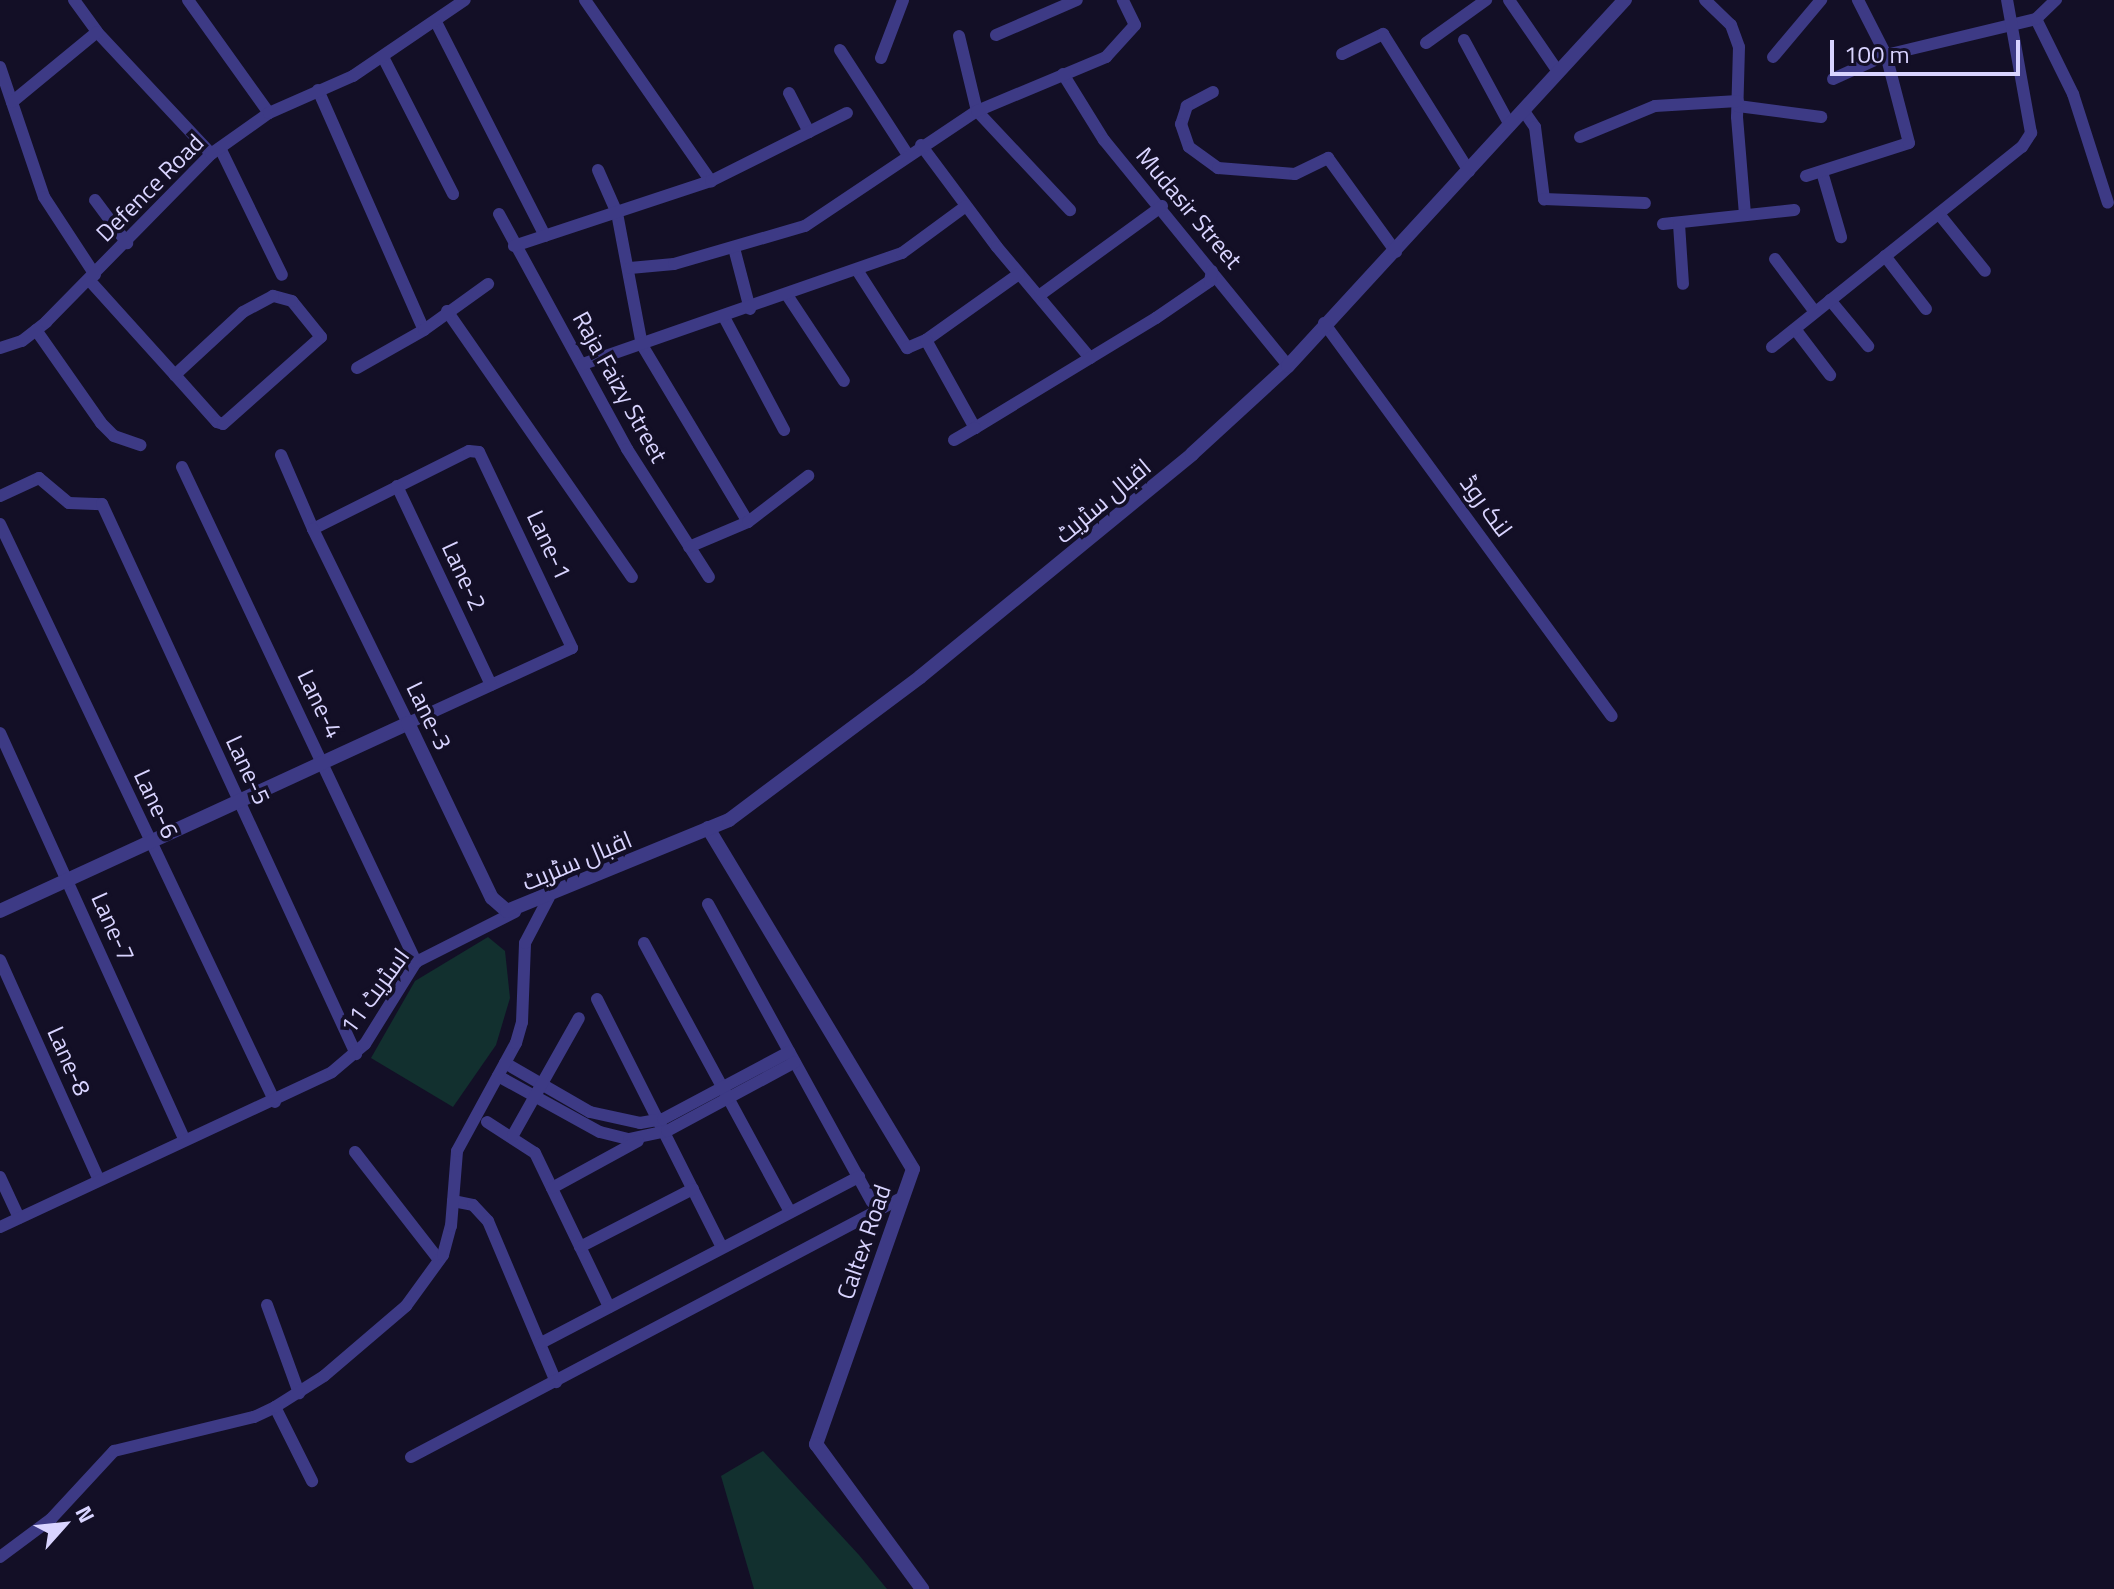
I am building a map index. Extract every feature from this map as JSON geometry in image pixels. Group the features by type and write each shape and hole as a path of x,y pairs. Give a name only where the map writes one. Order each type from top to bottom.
{"street":[{"path":"74,0 97,32 215,151 282,275"},
{"path":"188,0 269,113"},
{"name":"Defence Road","path":"0,348 36,330 93,278 215,151 269,113 383,57 465,0"},
{"path":"585,0 711,181"},
{"path":"881,58 903,0"},
{"path":"996,35 1077,0"},
{"path":"630,268 674,264 805,226 921,145 977,111 1106,57 1135,25 1123,0"},
{"path":"1426,43 1486,0"},
{"path":"1509,0 1557,70"},
{"name":"اقبال سٹریٹ","path":"515,912 708,828 764,796 1078,552 1288,366 1324,323 1396,252 1557,70 1625,0"},
{"path":"1705,0 1731,25 1739,47 1738,103 1745,215"},
{"path":"1773,57 1821,0"},
{"path":"1806,176 1909,143 1886,55 1858,0"},
{"path":"1772,347 2013,156 2031,133 2014,23 2007,0"},
{"path":"1833,79 1886,55 2036,19 2056,0"},
{"path":"2036,19 2073,94 2108,203"},
{"path":"436,22 545,236"},
{"path":"12,102 97,32"},
{"path":"1342,54 1383,34 1469,171"},
{"path":"959,36 977,111 1070,210"},
{"path":"1464,40 1510,125"},
{"path":"840,50 908,155"},
{"path":"383,57 453,194"},
{"path":"0,67 44,197 93,278 175,375 223,424 321,337 292,301 273,296 243,312 175,375"},
{"name":"Mudasir Street","path":"1063,74 1104,140 1162,206 1288,366"},
{"path":"318,90 424,330"},
{"path":"1213,92 1187,106 1181,124 1189,147 1218,168 1280,173 1295,174 1328,158 1396,252"},
{"path":"789,93 809,132"},
{"path":"1580,137 1655,106 1738,103 1821,117"},
{"path":"1523,110 1535,127 1544,199 1645,203"},
{"path":"514,246 711,181 847,113"},
{"path":"921,145 1019,274 1040,295 1090,358"},
{"path":"598,170 617,213 630,268 642,345 748,522"},
{"path":"1822,172 1841,237"},
{"path":"95,200 127,243"},
{"path":"583,364 750,309 902,253 966,206"},
{"path":"1040,295 1162,206"},
{"path":"1663,224 1794,210"},
{"name":"Raja Faizy Street","path":"499,214 627,449 709,577"},
{"path":"1939,214 1985,271"},
{"path":"1679,224 1683,284"},
{"path":"734,248 750,309"},
{"path":"1885,256 1926,309"},
{"path":"1775,259 1815,312"},
{"path":"857,270 907,348 926,340 1019,274"},
{"path":"954,440 1210,281 1212,271"},
{"path":"357,368 424,330 488,284"},
{"path":"787,295 844,381"},
{"path":"1830,300 1868,346"},
{"path":"447,311 632,577"},
{"path":"724,317 784,430"},
{"name":"لنک روڈ","path":"1324,323 1612,716"},
{"path":"1795,329 1830,375"},
{"path":"36,330 101,423 114,436 140,445"},
{"path":"926,340 975,428"},
{"name":"Lane-1","path":"397,486 469,451 479,452 486,461 572,648 491,685"},
{"name":"Lane-3","path":"281,455 313,529 492,898 502,909 515,912"},
{"name":"Lane-4","path":"182,467 416,962"},
{"path":"689,547 748,522 808,476"},
{"name":"Lane-5","path":"0,496 39,478 69,503 102,504 356,1054"},
{"path":"313,529 397,486"},
{"name":"Lane-2","path":"397,486 491,685"},
{"name":"Lane-6","path":"0,524 275,1102"},
{"path":"0,911 491,685"},
{"name":"Lane-7","path":"0,733 69,879 185,1140"},
{"name":"Caltex Road","path":"708,828 913,1169 816,1444 922,1589"},
{"path":"0,1557 51,1519 114,1451 239,1421 275,1407 299,1393 406,1306 439,1260 453,1201 457,1151 465,1128 505,1063 522,1022 525,943 549,897"},
{"path":"708,904 872,1202"},
{"name":"اسٹریٹ 11","path":"356,1054 416,962 515,912"},
{"path":"644,943 790,1212"},
{"name":"Lane-8","path":"0,960 99,1180"},
{"path":"597,999 722,1247"},
{"path":"513,1135 579,1018"},
{"path":"0,1227 185,1140 275,1102 356,1054"},
{"path":"552,1188 792,1057"},
{"path":"505,1063 538,1091 614,1137 644,1137"},
{"path":"498,1076 603,1116 661,1126"},
{"path":"487,1122 513,1135 535,1153 609,1307"},
{"path":"355,1152 439,1260"},
{"path":"0,1177 19,1218"},
{"path":"541,1343 859,1177"},
{"path":"580,1247 693,1189"},
{"path":"411,1457 903,1197"},
{"path":"453,1201 473,1205 488,1221 556,1382"},
{"path":"267,1305 299,1393"},
{"path":"275,1407 312,1481"}],"green space":[{"path":"488,937 505,951 510,998 496,1045 453,1107 371,1058 415,981"},
{"path":"763,1451 887,1589 754,1589 721,1476"}]}
